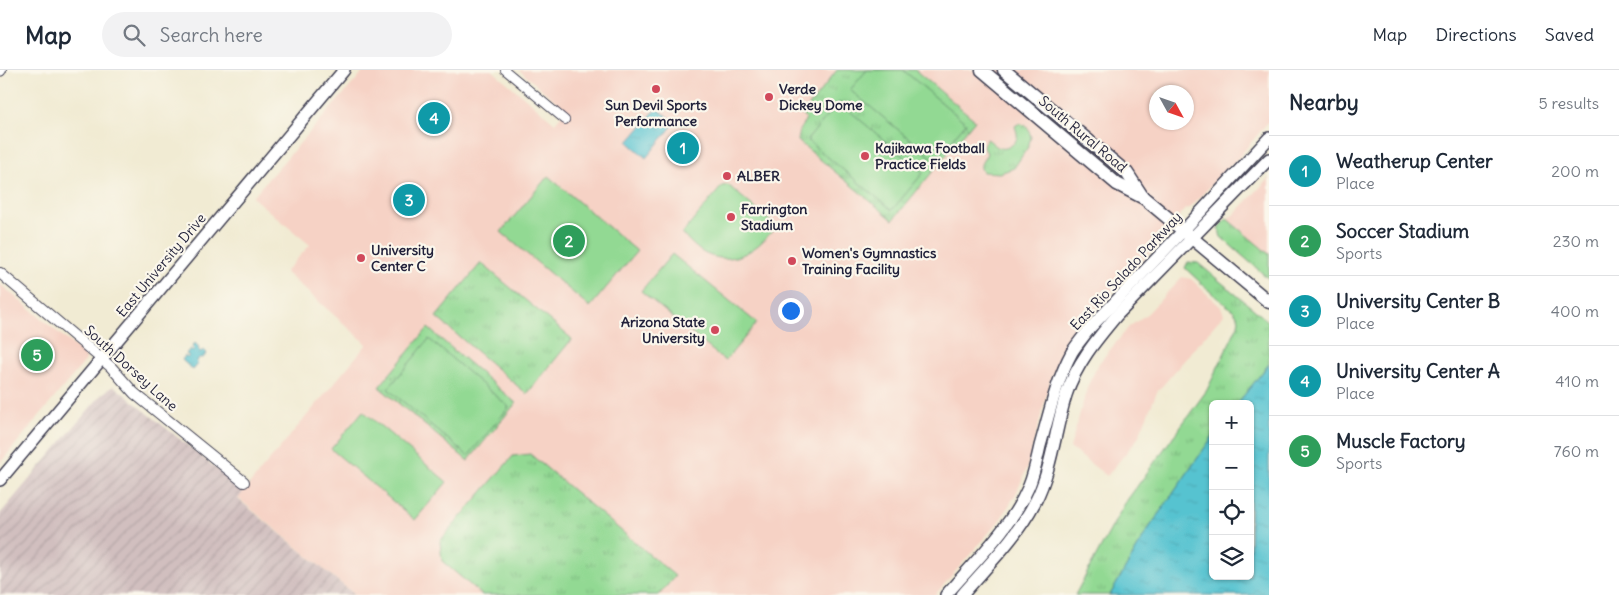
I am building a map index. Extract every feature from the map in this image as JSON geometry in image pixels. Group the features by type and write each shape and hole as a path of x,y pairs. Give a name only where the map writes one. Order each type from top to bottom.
{"main road":[{"name":"East University Drive","path":"0,480 344,70"},
{"name":"South Rural Road","path":"982,70 1117,184 1144,198 1269,302"},
{"name":"South Rural Road","path":"1004,70 1127,173 1144,198"},
{"name":"East Rio Salado Parkway","path":"962,595 1010,538 1036,501 1045,476 1066,395 1078,365 1094,341 1188,235 1269,138"},
{"name":"East Rio Salado Parkway","path":"946,595 1002,530 1024,496 1030,483 1052,402 1075,348 1090,328 1269,159"}],"street":[{"path":"505,70 565,120"},
{"name":"South Dorsey Lane","path":"0,273 102,359 134,393 244,482"}],"shaded area":[{"name":"Arizona State University","path":"365,70 492,70 555,123 566,110 519,70 1269,70 1269,121 1239,157 1189,208 1185,209 1161,241 1085,321 1072,338 1051,378 1027,468 1016,494 1000,520 935,595 355,595 238,498 367,344 285,272 310,245 252,197"},
{"path":"1269,178 1269,254 1227,219 1235,214"},
{"path":"1182,277 1191,279 1221,307 1224,314 1157,392 1138,438 1107,476 1070,448 1088,385 1099,363 1129,327 1148,313"},
{"path":"0,284 85,355 86,360 0,463"},
{"path":"114,386 244,491 238,499 355,595 0,595 0,514 102,394"}],"green space":[{"path":"837,70 915,70 975,120 893,220 798,141 800,129 806,119 802,115"},
{"name":"Kajikawa Football Practice Fields","path":"867,70 903,70 966,123 935,160 850,90"},
{"name":"Kajikawa Football Practice Fields","path":"839,102 923,173 892,210 807,140"},
{"path":"1018,124 1028,128 1031,137 1028,147 1014,168 1000,173 983,172 981,164 987,153 983,146 987,139 998,147 1008,147 1017,138 1015,126"},
{"path":"548,176 637,251 590,307 501,232"},
{"name":"Farrington Stadium","path":"728,185 776,226 754,248 737,257 727,258 706,254 682,234 722,186"},
{"path":"1227,219 1269,254 1269,279 1221,237 1220,227"},
{"path":"672,254 757,323 725,361 641,291"},
{"path":"1188,262 1198,263 1269,322 1269,364 1240,400 1209,400 1209,442 1147,531 1110,595 1075,595 1125,503 1207,390 1238,325 1239,319 1234,311 1185,268"},
{"path":"481,263 572,339 527,394 436,317"},
{"path":"428,328 516,403 468,461 379,387"},
{"path":"429,339 509,407 468,456 388,389"},
{"path":"363,411 447,482 415,520 331,449"},
{"path":"530,454 675,576 659,595 482,595 442,561 440,541 513,456"}],"water":[{"path":"657,108 675,123 646,158 628,142"},
{"path":"195,343 201,352 203,350 207,353 202,359 200,357 196,362 198,364 193,370 182,360 185,356 187,358 189,356 186,354 190,349 193,351 192,347"},
{"path":"1269,364 1269,595 1110,595 1147,531 1209,442 1209,580 1254,580 1254,400 1240,400"}],"place":[{"name":"Sun Devil Sports Performance","path":"656,89"},
{"name":"Verde Dickey Dome","path":"769,97"},
{"name":"University Center A","path":"434,118"},
{"name":"Weatherup Center","path":"683,148"},
{"name":"Kajikawa Football Practice Fields","path":"865,156"},
{"name":"ALBER","path":"727,176"},
{"name":"University Center B","path":"409,200"},
{"name":"Farrington Stadium","path":"731,217"},
{"name":"Soccer Stadium","path":"569,241"},
{"name":"University Center C","path":"361,258"},
{"name":"Women's Gymnastics Training Facility","path":"792,261"},
{"name":"Arizona State University","path":"715,330"},
{"name":"Muscle Factory","path":"37,355"}]}
